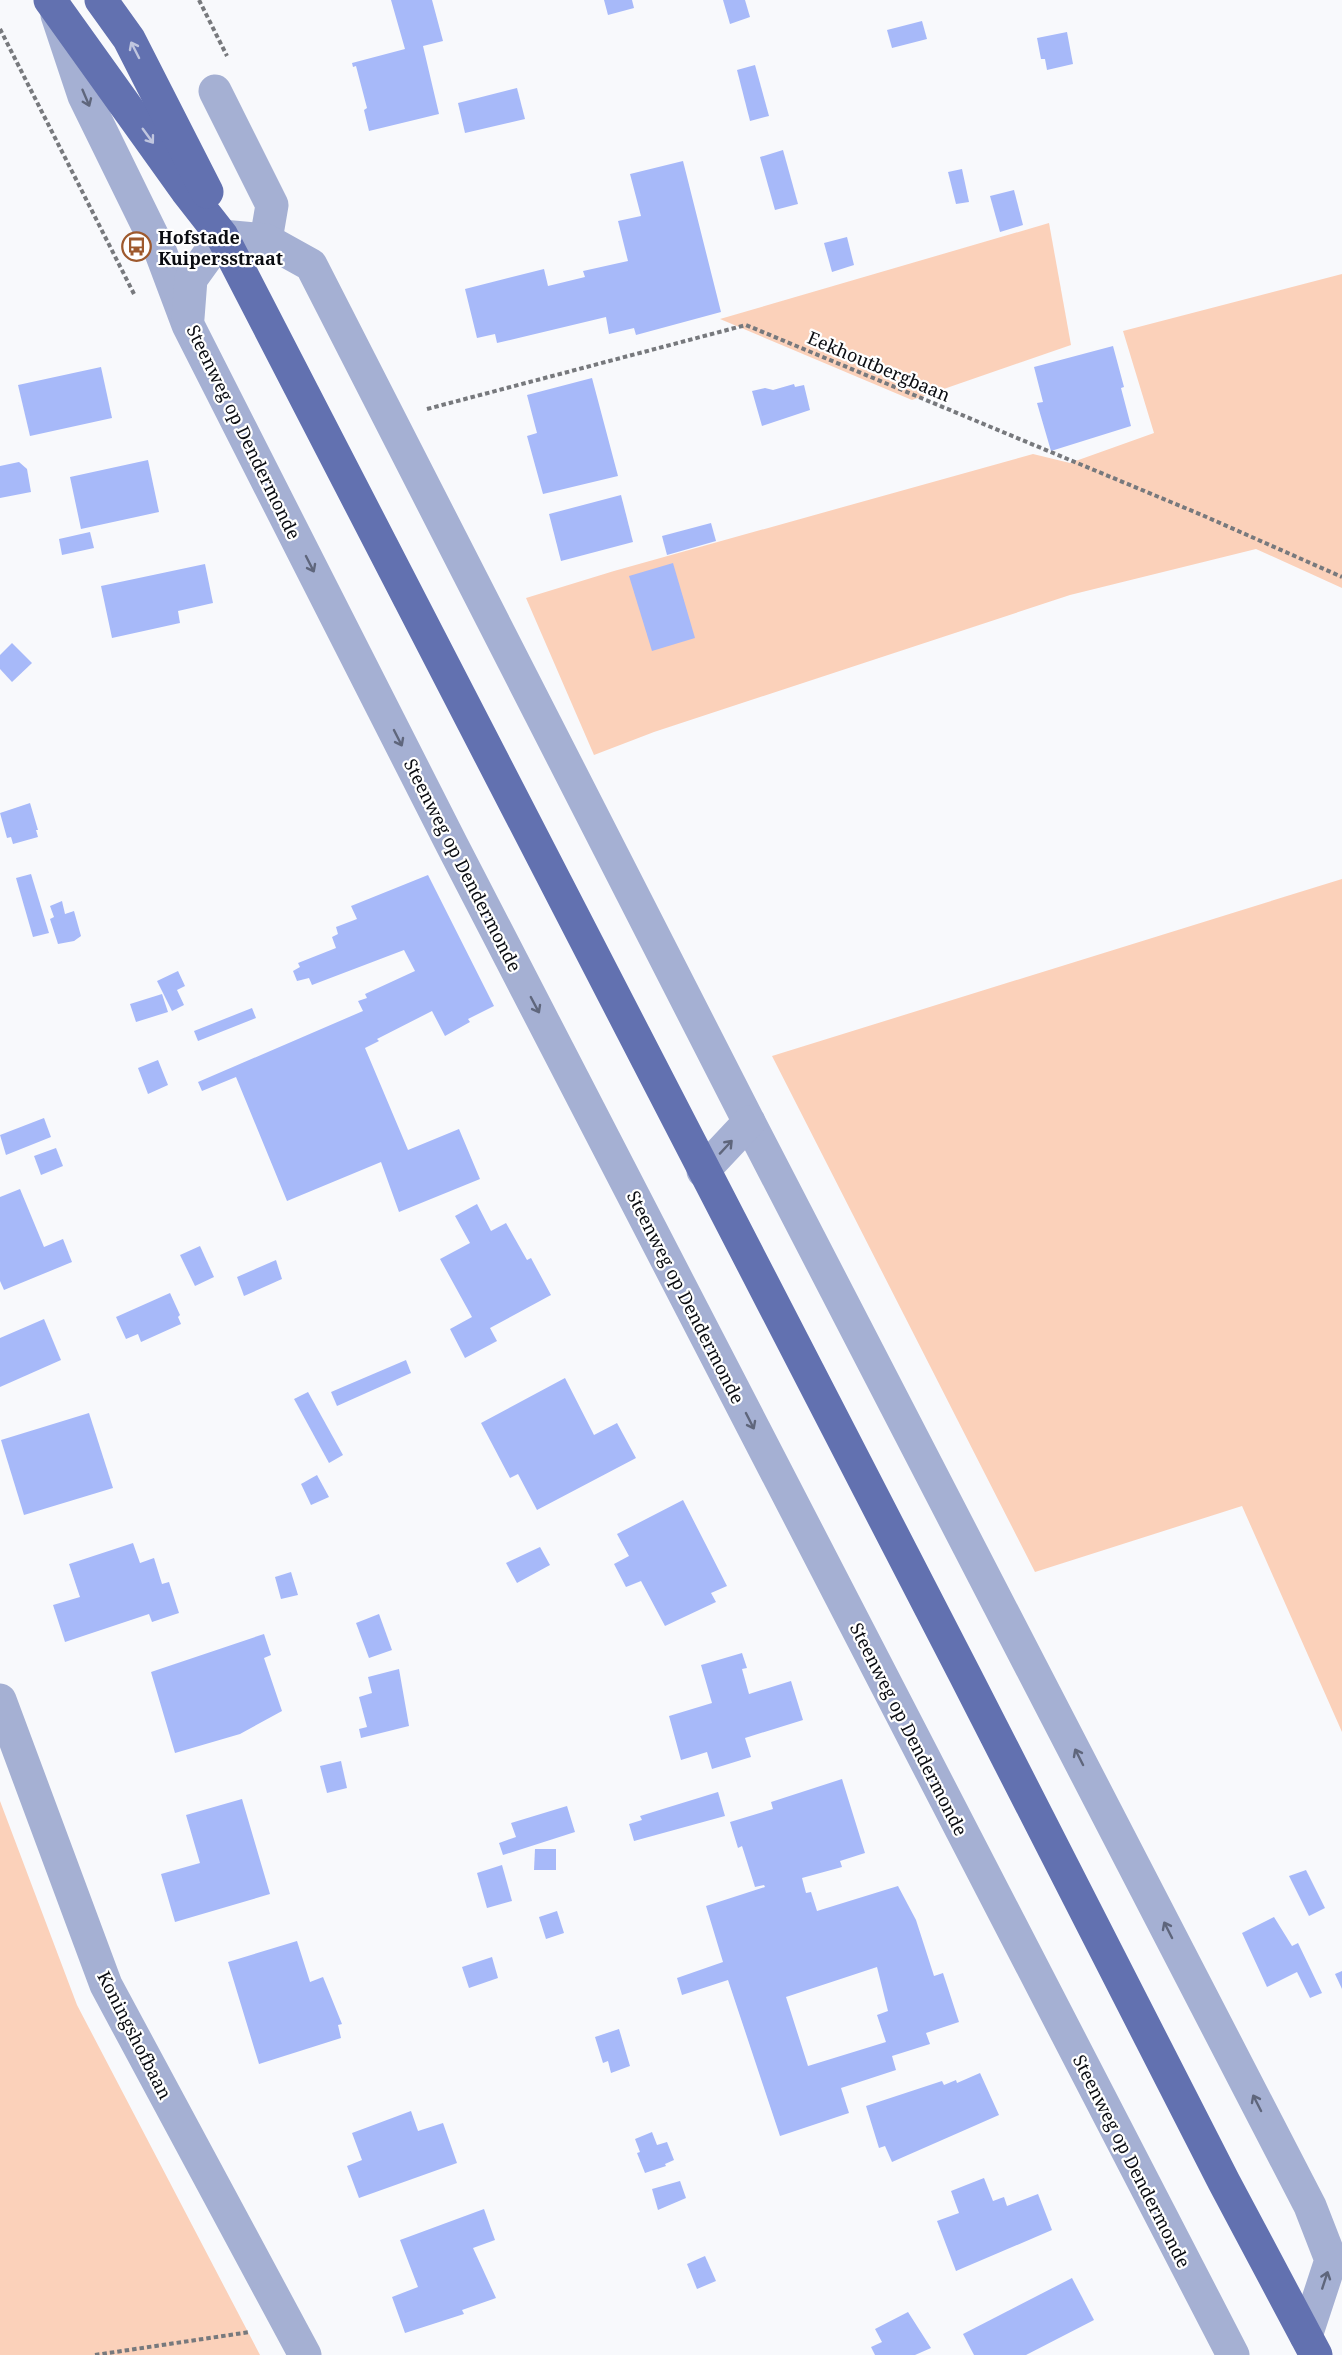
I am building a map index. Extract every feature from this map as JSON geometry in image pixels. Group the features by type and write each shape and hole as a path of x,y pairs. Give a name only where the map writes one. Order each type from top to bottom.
{"main road":[{"path":"101,0 129,39 140,59 212,200 222,236"},
{"path":"51,2 186,190 222,236 960,1665 1224,2182 1311,2346"}],"street":[{"path":"51,2 84,96 161,252 188,325"},
{"path":"215,91 272,205 266,240"},
{"path":"222,236 266,240 311,265 749,1122 1310,2206 1331,2260 1311,2346"},
{"name":"Steenweg op Dendermonde","path":"222,236 191,279 188,325 452,845 1233,2355"},
{"path":"703,1171 749,1122"},
{"name":"Koningshofbaan","path":"0,1700 106,1985 305,2355"}],"path":[{"name":"Eekhoutbergbaan","path":"389,421 410,413 746,325 1191,511 1342,577"},
{"path":"95,2355 289,2326"}],"shaded area":[{"path":"1049,223 1071,345 912,400 720,319"},
{"path":"1342,274 1342,588 1256,549 1070,595 654,732 594,755 526,598 614,571 1033,454 1070,463 1154,433 1123,331"},
{"path":"1342,879 1342,1732 1242,1506 1035,1572 772,1056"},
{"path":"0,1801 77,2005 260,2355 0,2355"}],"building":[{"path":"391,0 432,0 443,41 423,46 439,114 369,131 364,110 367,108 356,66 353,67 352,63 405,49"},
{"path":"604,0 632,0 634,8 608,15"},
{"path":"723,0 745,0 750,17 730,24"},
{"path":"922,21 927,39 892,48 887,30"},
{"path":"1067,32 1073,64 1047,70 1045,59 1041,59 1037,38"},
{"path":"755,65 769,116 750,121 737,70"},
{"path":"517,88 525,119 465,133 458,103"},
{"path":"783,150 798,204 775,210 760,157"},
{"path":"683,161 721,312 636,335 634,328 609,334 606,317 497,343 495,334 477,338 465,289 544,269 548,286 585,277 583,271 628,261 618,221 641,216 630,174"},
{"path":"962,169 969,202 956,204 948,172"},
{"path":"1014,190 1023,225 1000,232 990,196"},
{"path":"847,237 854,265 832,272 824,243"},
{"path":"1113,346 1131,426 1051,451 1037,403 1043,402 1034,367"},
{"path":"101,367 112,418 30,436 18,385"},
{"path":"592,378 618,476 543,494 527,436 537,433 527,395"},
{"path":"794,384 795,387 804,385 810,410 762,426 752,391 765,388 773,390"},
{"path":"148,460 159,512 81,529 70,477"},
{"path":"19,462 27,469 31,492 0,498 0,466"},
{"path":"621,495 633,542 561,561 549,514"},
{"path":"711,523 716,541 667,555 662,536"},
{"path":"90,532 94,548 62,555 59,539"},
{"path":"673,563 695,638 652,651 629,576"},
{"path":"205,564 213,603 178,611 180,623 112,638 101,586"},
{"path":"12,643 32,663 12,682 0,669 0,655"},
{"path":"30,803 38,837 13,844 11,837 7,838 0,813"},
{"path":"31,874 49,933 33,937 16,878"},
{"path":"428,875 494,1006 468,1019 470,1022 445,1036 432,1011 377,1039 379,1041 365,1048 408,1150 459,1129 480,1179 399,1212 381,1162 287,1201 236,1077 202,1091 198,1082 363,1011 358,1001 367,998 365,994 415,971 404,950 312,985 309,978 297,981 293,971 300,967 298,963 336,948 332,937 338,934 336,927 357,919 351,906"},
{"path":"62,901 65,914 74,911 81,936 74,941 58,944 50,919 54,917 50,906"},
{"path":"178,971 185,986 177,990 184,1005 172,1011 157,981"},
{"path":"162,994 168,1012 136,1022 130,1004"},
{"path":"252,1008 256,1018 198,1041 194,1031"},
{"path":"158,1060 168,1085 148,1094 138,1068"},
{"path":"44,1118 51,1137 6,1155 0,1135"},
{"path":"56,1148 63,1166 41,1175 34,1156"},
{"path":"20,1189 44,1247 63,1239 72,1262 4,1290 0,1281 0,1197"},
{"path":"477,1204 491,1231 506,1223 527,1260 531,1258 551,1295 490,1328 497,1341 465,1358 450,1329 472,1317 440,1259 470,1243 455,1216"},
{"path":"200,1246 214,1277 195,1286 180,1255"},
{"path":"276,1260 282,1279 244,1296 237,1277"},
{"path":"170,1293 180,1315 178,1317 181,1324 141,1342 138,1334 126,1339 116,1317"},
{"path":"44,1319 61,1360 0,1387 0,1338"},
{"path":"406,1360 411,1373 337,1406 331,1392"},
{"path":"565,1378 594,1435 617,1423 636,1458 537,1510 518,1474 510,1478 481,1423"},
{"path":"308,1392 343,1455 329,1463 294,1399"},
{"path":"89,1413 113,1488 24,1515 1,1440"},
{"path":"317,1475 329,1497 311,1505 301,1484"},
{"path":"683,1500 727,1586 711,1593 716,1602 665,1626 641,1581 626,1587 614,1564 629,1556 617,1534"},
{"path":"133,1543 140,1563 154,1558 162,1584 169,1582 179,1613 152,1622 149,1614 65,1642 53,1605 80,1597 69,1564"},
{"path":"540,1547 550,1565 517,1583 506,1563"},
{"path":"291,1572 298,1595 281,1599 275,1577"},
{"path":"379,1614 392,1650 369,1658 356,1623"},
{"path":"264,1634 271,1655 264,1658 282,1711 240,1734 175,1753 151,1672"},
{"path":"742,1653 747,1668 742,1669 749,1694 791,1681 803,1720 745,1738 751,1757 712,1769 707,1752 681,1760 669,1716 712,1703 701,1665"},
{"path":"399,1669 409,1726 361,1738 359,1729 367,1727 359,1697 372,1693 368,1677"},
{"path":"341,1761 347,1788 327,1793 320,1766"},
{"path":"842,1779 865,1853 840,1861 842,1867 802,1878 806,1893 811,1892 817,1911 898,1886 916,1920 934,1976 943,1973 959,2022 926,2033 930,2044 892,2056 896,2070 841,2088 849,2113 780,2136 728,1980 682,1995 677,1978 723,1962 706,1906 765,1887 764,1885 755,1887 742,1846 738,1848 730,1822 773,1809 771,1802","holes":["877,1967 888,2011 877,2015 886,2042 808,2066 786,1997"]},
{"path":"718,1792 725,1816 634,1841 629,1824 642,1820 640,1816"},
{"path":"242,1799 270,1894 175,1922 161,1874 200,1863 186,1815"},
{"path":"567,1806 575,1832 503,1855 499,1843 516,1837 511,1823"},
{"path":"535,1849 556,1849 556,1870 534,1870"},
{"path":"502,1865 512,1901 487,1908 477,1873"},
{"path":"1306,1870 1325,1908 1309,1916 1289,1876"},
{"path":"557,1911 564,1933 546,1939 539,1917"},
{"path":"1274,1917 1292,1946 1298,1943 1322,1993 1310,1998 1297,1972 1267,1987 1242,1933"},
{"path":"297,1941 310,1982 323,1977 342,2024 338,2025 341,2038 259,2064 228,1962"},
{"path":"492,1957 498,1978 469,1988 462,1967"},
{"path":"1342,1971 1342,1989 1335,1974"},
{"path":"619,2029 630,2066 611,2073 608,2061 603,2063 595,2037"},
{"path":"980,2073 999,2115 892,2162 885,2146 879,2148 866,2106 942,2081 944,2085 956,2080 957,2083"},
{"path":"411,2111 418,2131 443,2123 457,2163 359,2198 347,2166 362,2160 352,2133"},
{"path":"652,2132 657,2145 667,2142 674,2160 665,2164 666,2166 645,2173 637,2153 640,2152 635,2139"},
{"path":"984,2178 993,2201 1004,2197 1007,2206 1038,2194 1052,2230 956,2271 937,2221 959,2213 951,2191"},
{"path":"680,2181 686,2198 658,2210 652,2189"},
{"path":"484,2209 495,2240 473,2248 496,2298 462,2310 464,2314 405,2333 392,2297 418,2287 400,2240"},
{"path":"705,2256 716,2281 697,2289 687,2264"},
{"path":"1072,2278 1094,2320 1026,2355 974,2355 963,2334"},
{"path":"908,2312 931,2348 915,2355 875,2355 871,2347 882,2342 875,2329"}],"place":[{"name":"Hofstade Kuipersstraat","path":"137,247"}]}
